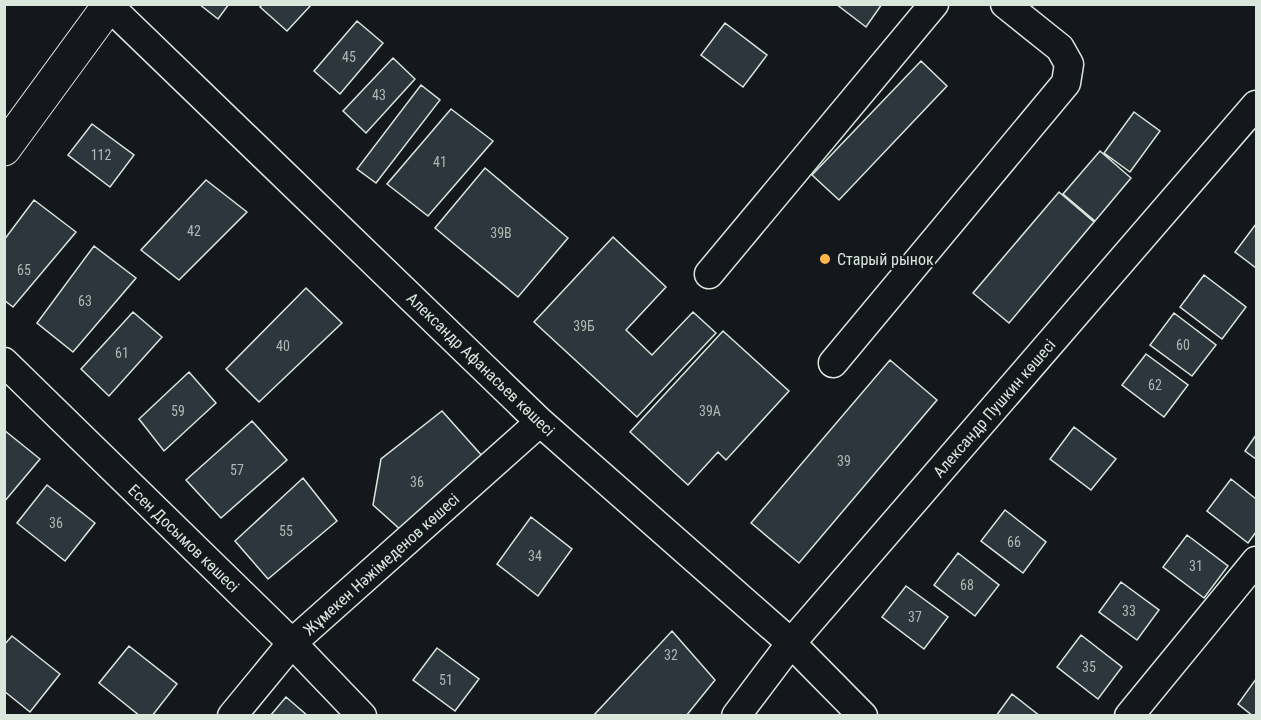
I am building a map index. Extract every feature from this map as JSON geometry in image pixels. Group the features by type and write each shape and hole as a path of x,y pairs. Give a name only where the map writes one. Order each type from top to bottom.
{"main road":[{"path":"4,149 109,5"}],"street":[{"path":"709,274 934,4"},
{"name":"Александр Афанасьев көшесі","path":"109,5 540,422 791,643 863,716"},
{"path":"833,363 1066,83 1069,64 1060,48 1009,6"},
{"name":"Александр Пушкин көшесі","path":"736,716 791,643 1257,105"},
{"name":"Есен Досымов көшесі","path":"4,362 292,644 362,716"},
{"name":"Жұмекен Нәжімеденов көшесі","path":"232,716 292,644 540,422"},
{"path":"1129,716 1257,561"}],"building":[{"path":"199,4 229,4 218,19"},
{"path":"263,4 312,4 287,31 260,7"},
{"path":"836,4 882,4 866,27"},
{"path":"357,21 383,43 340,94 314,71"},
{"path":"725,23 767,55 743,87 701,55"},
{"path":"393,58 415,79 366,133 343,111"},
{"path":"921,61 947,86 839,200 812,175"},
{"path":"421,85 440,100 376,183 357,169"},
{"path":"451,109 493,141 428,216 387,184"},
{"path":"1134,112 1160,131 1130,172 1104,153"},
{"path":"92,124 134,155 110,187 68,155"},
{"path":"1100,151 1131,178 1095,221 1063,194"},
{"path":"485,168 568,238 518,297 435,228"},
{"path":"206,180 247,212 179,280 141,250"},
{"path":"1059,192 1094,222 1009,323 973,293"},
{"path":"34,200 76,232 13,307 4,300 4,240"},
{"path":"1256,224 1256,268 1235,252"},
{"path":"613,237 666,287 626,330 652,355 693,312 716,333 637,417 534,322"},
{"path":"94,246 136,278 73,352 37,323"},
{"path":"1204,275 1246,307 1222,339 1180,307"},
{"path":"306,288 342,323 259,402 226,369"},
{"path":"133,312 162,337 109,396 81,369"},
{"path":"1174,313 1216,345 1192,376 1150,345"},
{"path":"723,331 789,391 726,460 718,452 688,485 630,432"},
{"path":"1146,354 1188,385 1164,417 1122,385"},
{"path":"890,360 937,400 799,563 751,523"},
{"path":"189,372 216,403 164,451 139,419"},
{"path":"442,411 484,458 402,531 373,505 381,459"},
{"path":"252,421 287,460 221,518 186,480"},
{"path":"1074,427 1116,459 1091,490 1050,459"},
{"path":"4,430 40,459 4,502"},
{"path":"1256,435 1256,459 1245,451"},
{"path":"303,478 337,521 268,579 235,541"},
{"path":"1231,479 1256,499 1256,532 1248,543 1207,511"},
{"path":"47,485 95,523 65,561 17,523"},
{"path":"1005,510 1046,542 1023,573 981,541"},
{"path":"531,517 572,549 538,596 497,564"},
{"path":"1187,535 1228,566 1204,598 1163,567"},
{"path":"958,553 999,585 975,616 934,585"},
{"path":"1121,582 1159,610 1137,640 1099,612"},
{"path":"906,586 948,617 924,649 882,617"},
{"path":"672,631 715,680 686,716 593,716"},
{"path":"1081,635 1122,667 1098,699 1057,667"},
{"path":"12,636 60,674 30,712 4,691 4,645"},
{"path":"129,646 177,684 152,716 140,716 99,683"},
{"path":"437,648 479,679 455,711 413,680"},
{"path":"1256,679 1256,716 1253,716 1238,704"},
{"path":"1012,694 1040,716 996,716"},
{"path":"286,697 308,716 270,716"}],"place":[{"name":"Старый рынок","path":"825,259"}]}
